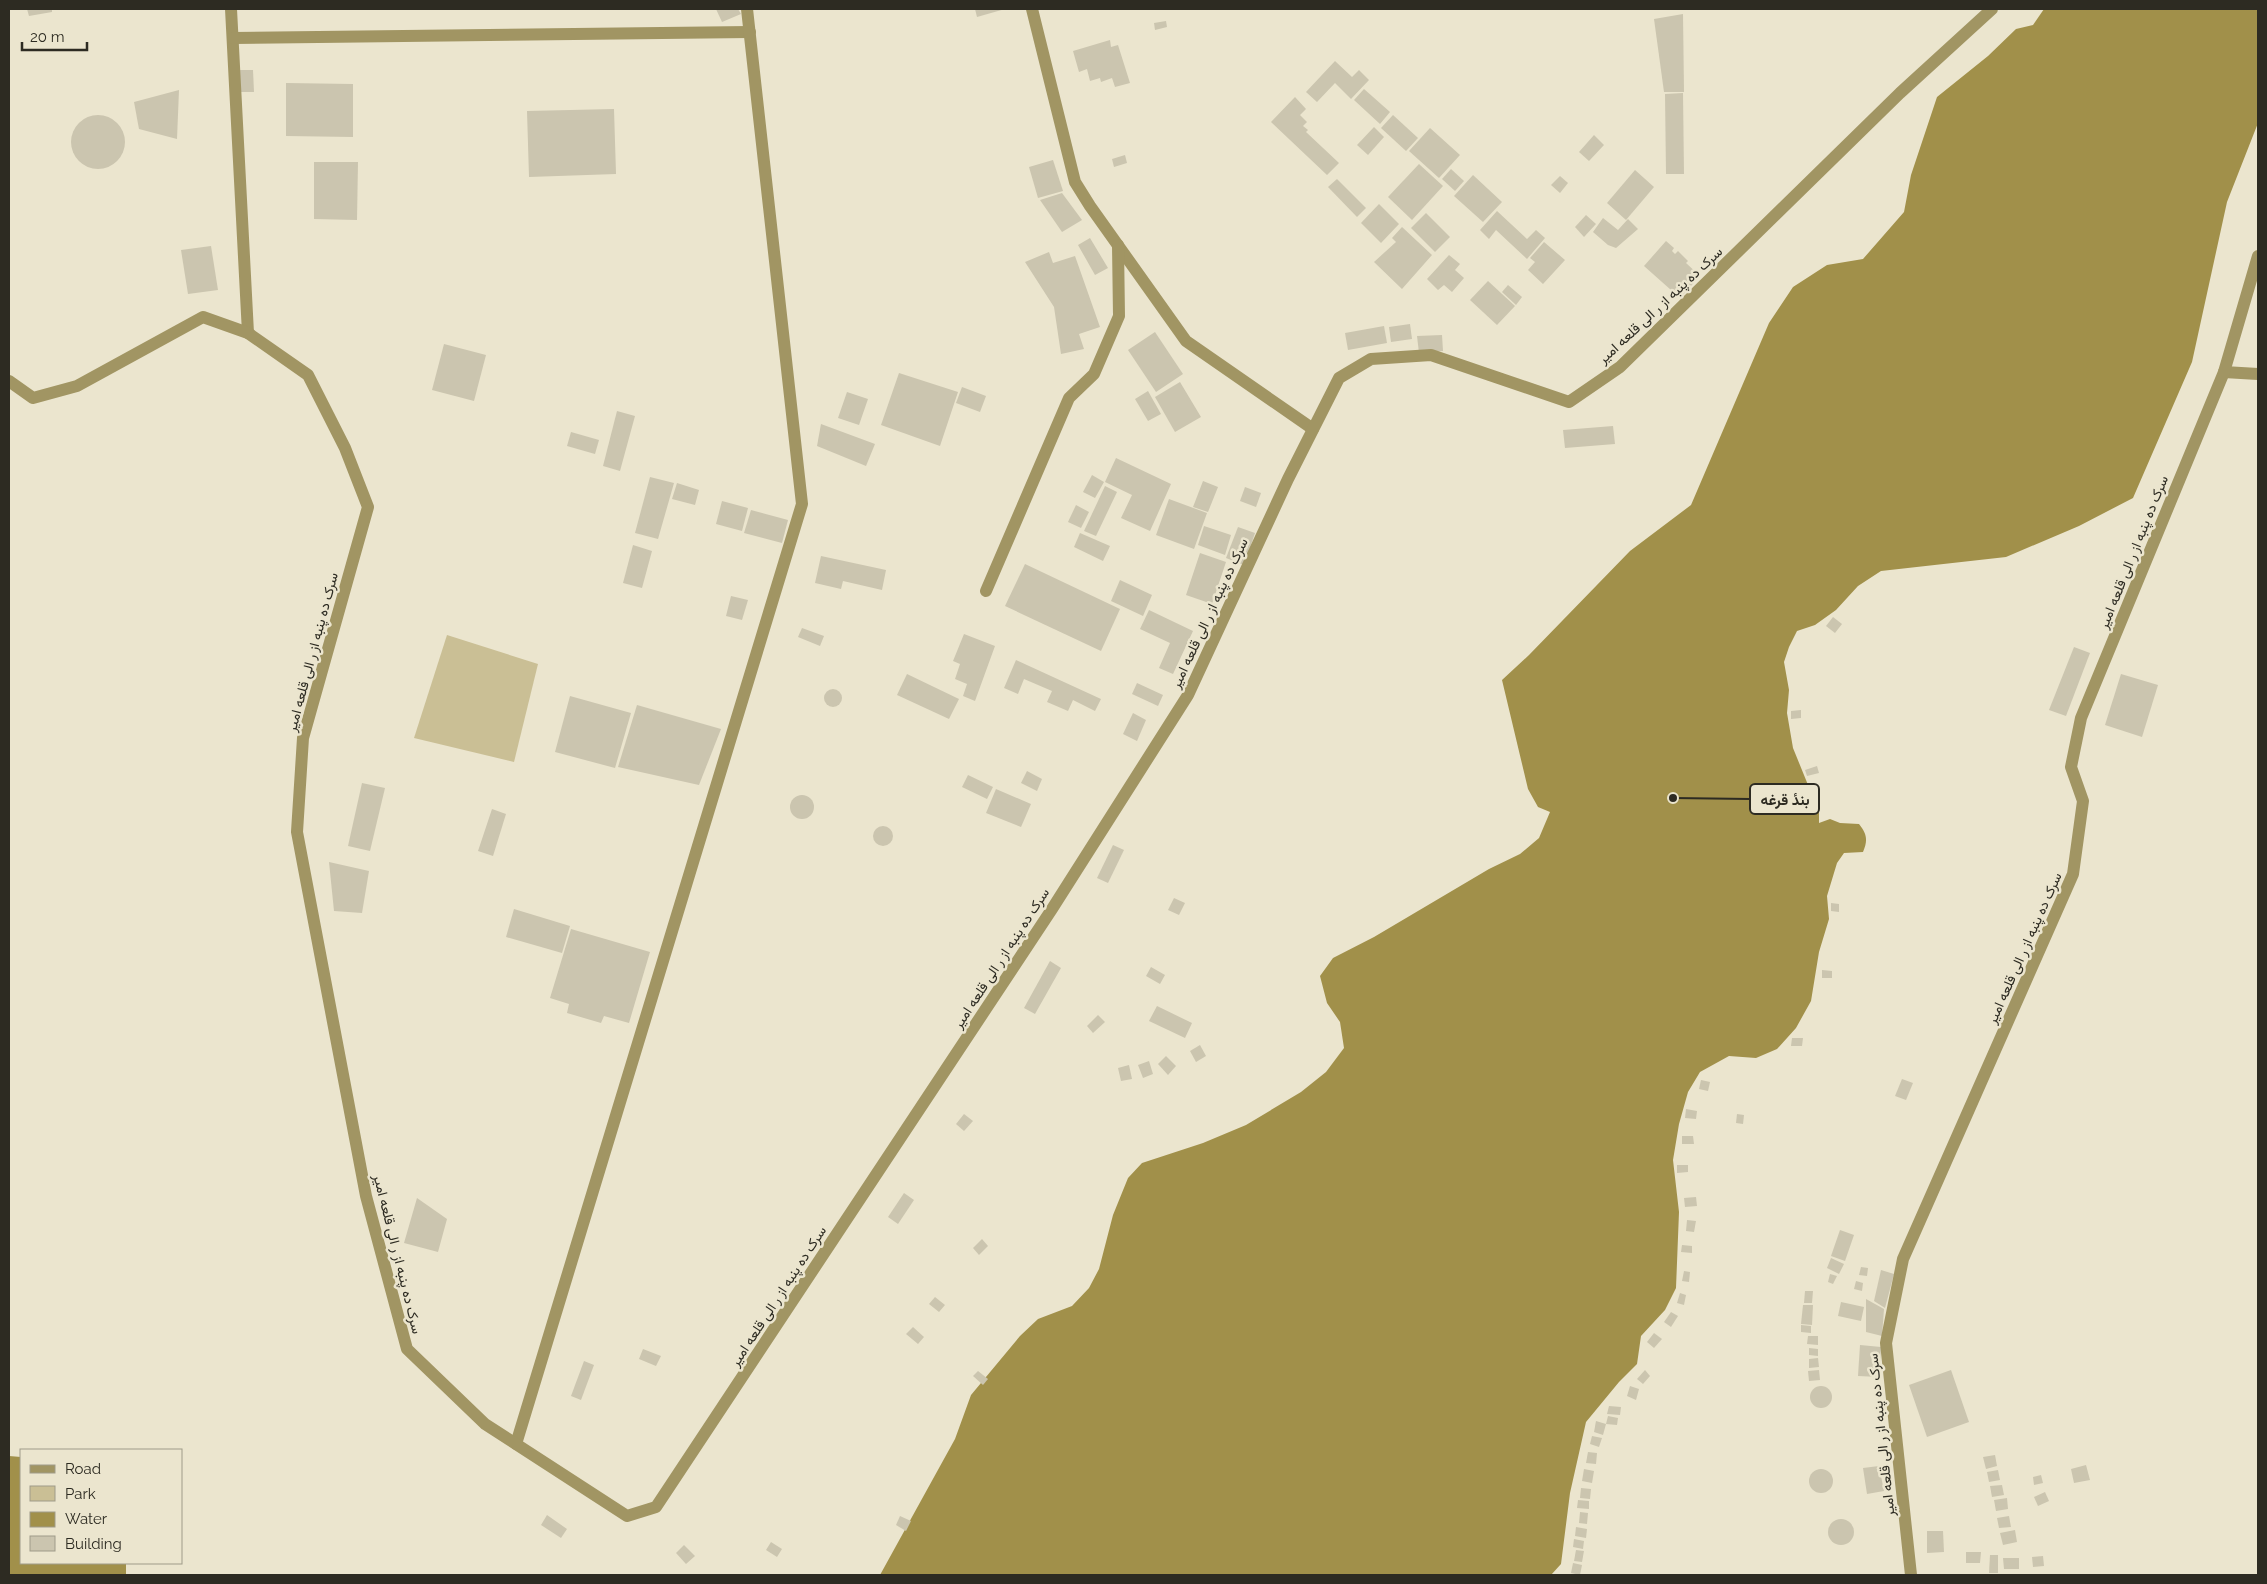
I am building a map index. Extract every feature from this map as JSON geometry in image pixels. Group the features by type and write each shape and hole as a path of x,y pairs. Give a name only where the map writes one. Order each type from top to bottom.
{"street":[{"path":"231,9 248,333"},
{"path":"516,1444 802,504 747,9"},
{"path":"1032,9 1075,182 1186,341 1313,429"},
{"name":"سرک ده پنبه از ر الی قلعه امیر","path":"9,381 33,398 77,386 203,317 248,333 308,375 345,448 368,506 303,738 297,832 366,1196 407,1349 485,1424 627,1516 656,1507 1052,909 1188,695 1288,479 1339,378 1371,359 1431,355 1569,402 1620,367 1900,93 1992,9"},
{"path":"233,38 750,32"},
{"path":"986,592 1069,398 1094,374 1120,316 1118,245"},
{"name":"سرک ده پنبه از ر الی قلعه امیر","path":"1911,1575 1886,1343 1903,1259 2073,874 2083,800 2071,767 2081,718 2224,372 2258,256"},
{"path":"2224,372 2258,374"}],"green space":[{"path":"447,635 538,664 514,762 414,738"}],"water":[{"path":"2044,9 2258,9 2258,123 2227,202 2192,362 2133,498 2079,526 2006,557 1881,571 1858,586 1836,610 1815,625 1797,631 1784,662 1789,690 1787,713 1793,748 1819,812 1819,823 1830,819 1840,823 1859,824 1864,831 1866,844 1863,852 1844,853 1837,863 1827,896 1829,919 1819,952 1811,1001 1796,1028 1777,1049 1756,1058 1729,1056 1700,1072 1688,1092 1679,1124 1673,1160 1679,1212 1676,1288 1665,1310 1641,1336 1637,1364 1619,1382 1586,1422 1570,1493 1561,1564 1551,1575 880,1575 955,1439 971,1395 1020,1336 1038,1319 1072,1306 1089,1288 1099,1269 1113,1215 1128,1178 1142,1163 1203,1143 1246,1125 1301,1092 1326,1072 1344,1048 1340,1022 1327,1003 1320,976 1333,958 1374,937 1489,869 1520,854 1539,838 1550,812 1538,807 1528,789 1502,680 1529,655 1630,551 1691,505 1769,323 1793,287 1827,265 1863,259 1904,212 1911,175 1937,97 1988,56 2016,29 2033,25"},
{"path":"9,1456 20,1457 20,1564 126,1564 126,1575 9,1575"}],"building":[{"path":"27,9 52,9 52,12 29,16"},
{"path":"716,9 738,9 741,14 722,22"},
{"path":"975,9 1005,9 977,17"},
{"path":"1683,14 1684,92 1664,92 1654,19"},
{"path":"1166,21 1167,27 1155,30 1154,23"},
{"path":"1110,40 1111,47 1118,45 1130,83 1115,87 1112,78 1101,82 1100,78 1090,81 1087,69 1079,72 1073,51"},
{"path":"1335,61 1352,77 1359,70 1369,80 1351,99 1335,83 1317,102 1306,92"},
{"path":"239,70 253,70 254,92 239,92"},
{"path":"286,83 353,84 353,137 286,136"},
{"path":"1364,89 1390,112 1380,124 1354,100"},
{"path":"179,90 177,139 139,129 134,102"},
{"path":"1683,93 1684,174 1666,174 1665,94"},
{"path":"1295,97 1306,109 1300,115 1307,122 1303,126 1308,130 1306,132 1339,163 1327,175 1271,122"},
{"path":"614,109 616,174 529,177 527,111"},
{"path":"98,115 108,117 117,123 123,132 125,142 123,152 117,161 108,167 98,169 88,167 79,161 73,152 71,142 73,132 79,123 88,117"},
{"path":"1393,115 1418,138 1406,151 1381,128"},
{"path":"1374,127 1384,137 1368,155 1357,145"},
{"path":"1430,128 1460,155 1439,178 1409,151"},
{"path":"1594,135 1604,145 1589,161 1579,152"},
{"path":"1125,155 1127,163 1114,167 1112,159"},
{"path":"1053,160 1063,191 1038,198 1029,167"},
{"path":"314,162 358,162 357,220 314,219"},
{"path":"1419,164 1443,186 1412,220 1388,197"},
{"path":"1451,169 1464,181 1455,191 1442,179"},
{"path":"1635,170 1654,187 1626,220 1607,203"},
{"path":"1473,175 1502,202 1483,222 1454,196"},
{"path":"1560,176 1568,183 1560,193 1551,185"},
{"path":"1337,179 1366,208 1357,217 1328,187"},
{"path":"1062,193 1082,220 1062,232 1040,200"},
{"path":"1379,204 1399,224 1381,243 1361,223"},
{"path":"1497,211 1527,239 1536,230 1545,238 1527,259 1496,230 1489,239 1480,230"},
{"path":"1426,213 1450,237 1435,252 1411,228"},
{"path":"1586,215 1596,224 1584,237 1575,227"},
{"path":"1603,218 1618,230 1628,219 1638,229 1616,248 1608,245 1593,232"},
{"path":"1402,227 1432,255 1402,289 1374,262 1396,242 1392,238"},
{"path":"1090,238 1108,268 1095,275 1078,245"},
{"path":"1666,241 1674,248 1672,251 1675,254 1678,251 1688,261 1686,263 1700,276 1680,298 1644,266"},
{"path":"1544,242 1565,260 1543,284 1528,270 1535,262 1530,258"},
{"path":"211,246 218,290 188,294 181,250"},
{"path":"1049,252 1053,263 1075,256 1100,327 1079,334 1084,349 1061,354 1054,307 1025,262"},
{"path":"1449,255 1460,264 1455,270 1464,278 1452,292 1444,285 1438,290 1427,279"},
{"path":"1488,281 1515,306 1497,325 1470,300"},
{"path":"1508,285 1522,297 1516,305 1502,292"},
{"path":"1410,324 1412,339 1391,342 1389,327"},
{"path":"1384,326 1387,343 1348,350 1345,333"},
{"path":"1155,332 1183,374 1156,392 1128,350"},
{"path":"1442,335 1443,351 1419,353 1417,336"},
{"path":"444,344 486,355 474,401 432,390"},
{"path":"899,373 958,392 940,446 881,425"},
{"path":"1180,382 1201,417 1175,432 1155,397"},
{"path":"962,387 986,396 980,412 956,403"},
{"path":"1148,391 1161,414 1148,421 1135,399"},
{"path":"847,392 868,399 859,425 838,418"},
{"path":"617,411 635,416 620,471 603,466"},
{"path":"821,424 875,444 866,466 817,446"},
{"path":"1613,426 1615,444 1565,448 1563,430"},
{"path":"571,432 599,440 595,454 567,446"},
{"path":"1116,458 1171,484 1150,531 1121,518 1132,495 1105,482"},
{"path":"1092,475 1104,482 1095,498 1083,492"},
{"path":"650,477 674,483 658,539 635,533"},
{"path":"1203,481 1218,487 1208,512 1193,507"},
{"path":"677,483 699,490 695,505 672,499"},
{"path":"1105,486 1117,492 1096,536 1084,531"},
{"path":"1245,487 1261,493 1256,507 1240,501"},
{"path":"1169,499 1207,513 1194,549 1156,535"},
{"path":"722,501 748,508 742,531 716,524"},
{"path":"1076,505 1089,512 1081,528 1068,522"},
{"path":"751,510 788,520 782,543 744,533"},
{"path":"1204,526 1231,535 1225,555 1198,545"},
{"path":"1238,527 1255,533 1244,565 1226,558"},
{"path":"1080,533 1110,546 1103,561 1074,547"},
{"path":"633,545 652,551 642,588 623,583"},
{"path":"1200,553 1226,562 1212,604 1186,595"},
{"path":"821,556 886,570 882,590 843,581 841,589 815,583"},
{"path":"1025,564 1120,609 1101,651 1005,606"},
{"path":"1120,580 1152,595 1143,616 1111,601"},
{"path":"731,596 748,600 742,620 726,616"},
{"path":"1149,610 1193,631 1173,674 1159,668 1170,643 1140,629"},
{"path":"1833,617 1842,624 1835,633 1826,626"},
{"path":"802,628 824,636 820,646 798,637"},
{"path":"964,634 995,646 975,701 963,696 967,684 955,679 960,664 953,661"},
{"path":"2074,647 2090,653 2066,716 2049,710"},
{"path":"1016,660 1101,699 1095,711 1073,700 1068,711 1047,702 1052,691 1024,679 1018,694 1004,688"},
{"path":"907,674 959,699 949,719 897,695"},
{"path":"2121,674 2158,685 2142,737 2105,725"},
{"path":"1137,683 1163,695 1158,706 1132,694"},
{"path":"829,689 837,689 842,694 840,705 829,707 824,702 824,694"},
{"path":"570,696 631,713 615,768 555,752"},
{"path":"637,705 721,729 699,785 618,767"},
{"path":"1801,710 1801,718 1791,719 1791,711"},
{"path":"1133,713 1146,720 1137,741 1123,734"},
{"path":"1817,766 1819,773 1807,776 1805,770"},
{"path":"1027,771 1042,779 1037,791 1021,783"},
{"path":"968,775 993,787 987,799 962,787"},
{"path":"362,783 385,788 370,851 348,846"},
{"path":"996,789 1031,804 1021,827 986,813"},
{"path":"802,795 811,798 814,807 811,816 802,819 793,816 790,807 793,798"},
{"path":"492,809 506,814 493,856 478,851"},
{"path":"883,826 890,829 893,836 890,843 883,846 876,843 873,836 876,829"},
{"path":"1113,845 1124,850 1108,883 1097,878"},
{"path":"329,862 369,871 362,913 334,911"},
{"path":"1174,898 1185,903 1179,915 1168,910"},
{"path":"1831,903 1839,904 1839,912 1831,911"},
{"path":"514,909 570,926 562,953 506,937"},
{"path":"571,929 650,952 629,1023 604,1016 601,1023 567,1013 569,1004 550,998"},
{"path":"1050,961 1061,968 1035,1014 1024,1008"},
{"path":"1151,967 1165,975 1160,984 1146,976"},
{"path":"1822,970 1832,971 1832,978 1822,978"},
{"path":"1157,1006 1192,1023 1185,1038 1149,1021"},
{"path":"1098,1015 1105,1022 1093,1033 1087,1026"},
{"path":"1792,1038 1803,1038 1802,1046 1791,1046"},
{"path":"1200,1045 1206,1056 1196,1062 1190,1051"},
{"path":"1166,1056 1176,1066 1168,1075 1158,1064"},
{"path":"1149,1061 1153,1074 1143,1078 1138,1065"},
{"path":"1129,1065 1132,1079 1121,1081 1118,1068"},
{"path":"1902,1079 1913,1083 1906,1100 1895,1096"},
{"path":"1701,1080 1710,1082 1708,1091 1699,1089"},
{"path":"1686,1109 1697,1111 1696,1119 1685,1118"},
{"path":"964,1114 973,1121 964,1131 956,1124"},
{"path":"1737,1114 1744,1115 1743,1124 1736,1123"},
{"path":"1682,1136 1693,1136 1694,1144 1682,1144"},
{"path":"1677,1165 1688,1165 1688,1172 1677,1173"},
{"path":"904,1193 914,1200 898,1224 888,1217"},
{"path":"1696,1197 1697,1206 1685,1207 1684,1198"},
{"path":"417,1198 447,1219 438,1252 404,1243"},
{"path":"1687,1220 1696,1221 1694,1232 1686,1231"},
{"path":"1840,1230 1854,1235 1845,1261 1831,1256"},
{"path":"982,1239 988,1246 979,1255 973,1248"},
{"path":"1682,1245 1692,1246 1692,1253 1681,1252"},
{"path":"1831,1258 1844,1264 1839,1274 1827,1268"},
{"path":"1861,1267 1868,1268 1867,1276 1859,1275"},
{"path":"1881,1270 1894,1274 1885,1308 1874,1301"},
{"path":"1684,1271 1690,1272 1689,1282 1682,1281"},
{"path":"1830,1274 1837,1276 1833,1284 1828,1282"},
{"path":"1856,1281 1863,1283 1862,1291 1854,1289"},
{"path":"1805,1291 1813,1291 1812,1303 1804,1303"},
{"path":"1680,1293 1686,1295 1684,1305 1677,1303"},
{"path":"935,1297 945,1305 939,1312 929,1304"},
{"path":"1866,1299 1884,1309 1882,1336 1866,1332"},
{"path":"1841,1302 1864,1307 1861,1321 1838,1316"},
{"path":"1803,1305 1813,1305 1812,1325 1801,1324"},
{"path":"1671,1312 1678,1316 1671,1327 1664,1322"},
{"path":"1801,1325 1811,1326 1811,1333 1801,1332"},
{"path":"913,1327 924,1337 918,1344 906,1334"},
{"path":"1654,1333 1662,1339 1654,1348 1647,1342"},
{"path":"1808,1336 1818,1336 1818,1345 1807,1344"},
{"path":"1860,1345 1881,1347 1879,1377 1858,1376"},
{"path":"1809,1348 1818,1349 1818,1356 1809,1355"},
{"path":"643,1349 661,1356 656,1366 639,1359"},
{"path":"1818,1358 1819,1367 1809,1368 1809,1359"},
{"path":"584,1361 594,1365 581,1400 571,1396"},
{"path":"1645,1370 1650,1376 1643,1384 1637,1379"},
{"path":"1819,1370 1820,1380 1809,1381 1808,1371"},
{"path":"1951,1370 1969,1422 1927,1437 1909,1385"},
{"path":"978,1371 988,1379 983,1385 973,1376"},
{"path":"1630,1386 1639,1389 1636,1400 1627,1396"},
{"path":"1821,1386 1829,1389 1832,1397 1829,1405 1821,1408 1813,1405 1810,1397 1813,1389"},
{"path":"1609,1406 1621,1407 1620,1415 1607,1414"},
{"path":"1608,1416 1618,1418 1617,1425 1606,1424"},
{"path":"1596,1421 1606,1424 1603,1435 1594,1432"},
{"path":"1592,1436 1602,1438 1599,1447 1590,1444"},
{"path":"1588,1452 1597,1453 1596,1464 1586,1463"},
{"path":"1995,1455 1997,1466 1986,1469 1983,1457"},
{"path":"2086,1465 2090,1480 2074,1483 2071,1469"},
{"path":"1879,1466 1884,1491 1867,1494 1863,1468"},
{"path":"1584,1469 1594,1471 1592,1483 1582,1481"},
{"path":"1821,1469 1829,1473 1833,1481 1829,1489 1821,1493 1813,1489 1809,1481 1813,1473"},
{"path":"1998,1470 2000,1480 1989,1482 1987,1472"},
{"path":"2041,1475 2043,1483 2034,1485 2033,1477"},
{"path":"2002,1485 2004,1495 1992,1497 1990,1486"},
{"path":"1581,1488 1591,1489 1590,1499 1580,1498"},
{"path":"2045,1492 2049,1501 2038,1506 2034,1497"},
{"path":"2007,1498 2008,1509 1996,1511 1994,1500"},
{"path":"1578,1500 1589,1501 1589,1509 1577,1508"},
{"path":"1580,1512 1588,1513 1587,1524 1579,1523"},
{"path":"547,1515 567,1529 561,1538 541,1525"},
{"path":"900,1516 911,1521 906,1531 896,1525"},
{"path":"2009,1516 2011,1527 1999,1528 1997,1518"},
{"path":"1841,1519 1850,1523 1854,1532 1850,1541 1841,1545 1832,1541 1828,1532 1832,1523"},
{"path":"1576,1527 1587,1529 1586,1538 1575,1536"},
{"path":"2015,1530 2017,1542 2003,1545 2000,1533"},
{"path":"1927,1531 1943,1531 1944,1552 1927,1553"},
{"path":"1574,1539 1584,1541 1583,1549 1573,1547"},
{"path":"771,1542 782,1549 777,1557 766,1550"},
{"path":"684,1545 695,1556 686,1564 676,1553"},
{"path":"1576,1550 1584,1551 1582,1562 1574,1561"},
{"path":"1966,1552 1981,1552 1980,1563 1966,1563"},
{"path":"1990,1555 1998,1555 1998,1573 1989,1573"},
{"path":"2043,1556 2044,1566 2033,1567 2032,1557"},
{"path":"2003,1558 2019,1558 2019,1569 2004,1569"},
{"path":"1573,1563 1582,1565 1580,1575 1571,1573"}],"place":[{"name":"بندٔ قرغه","path":"1673,798"}]}
